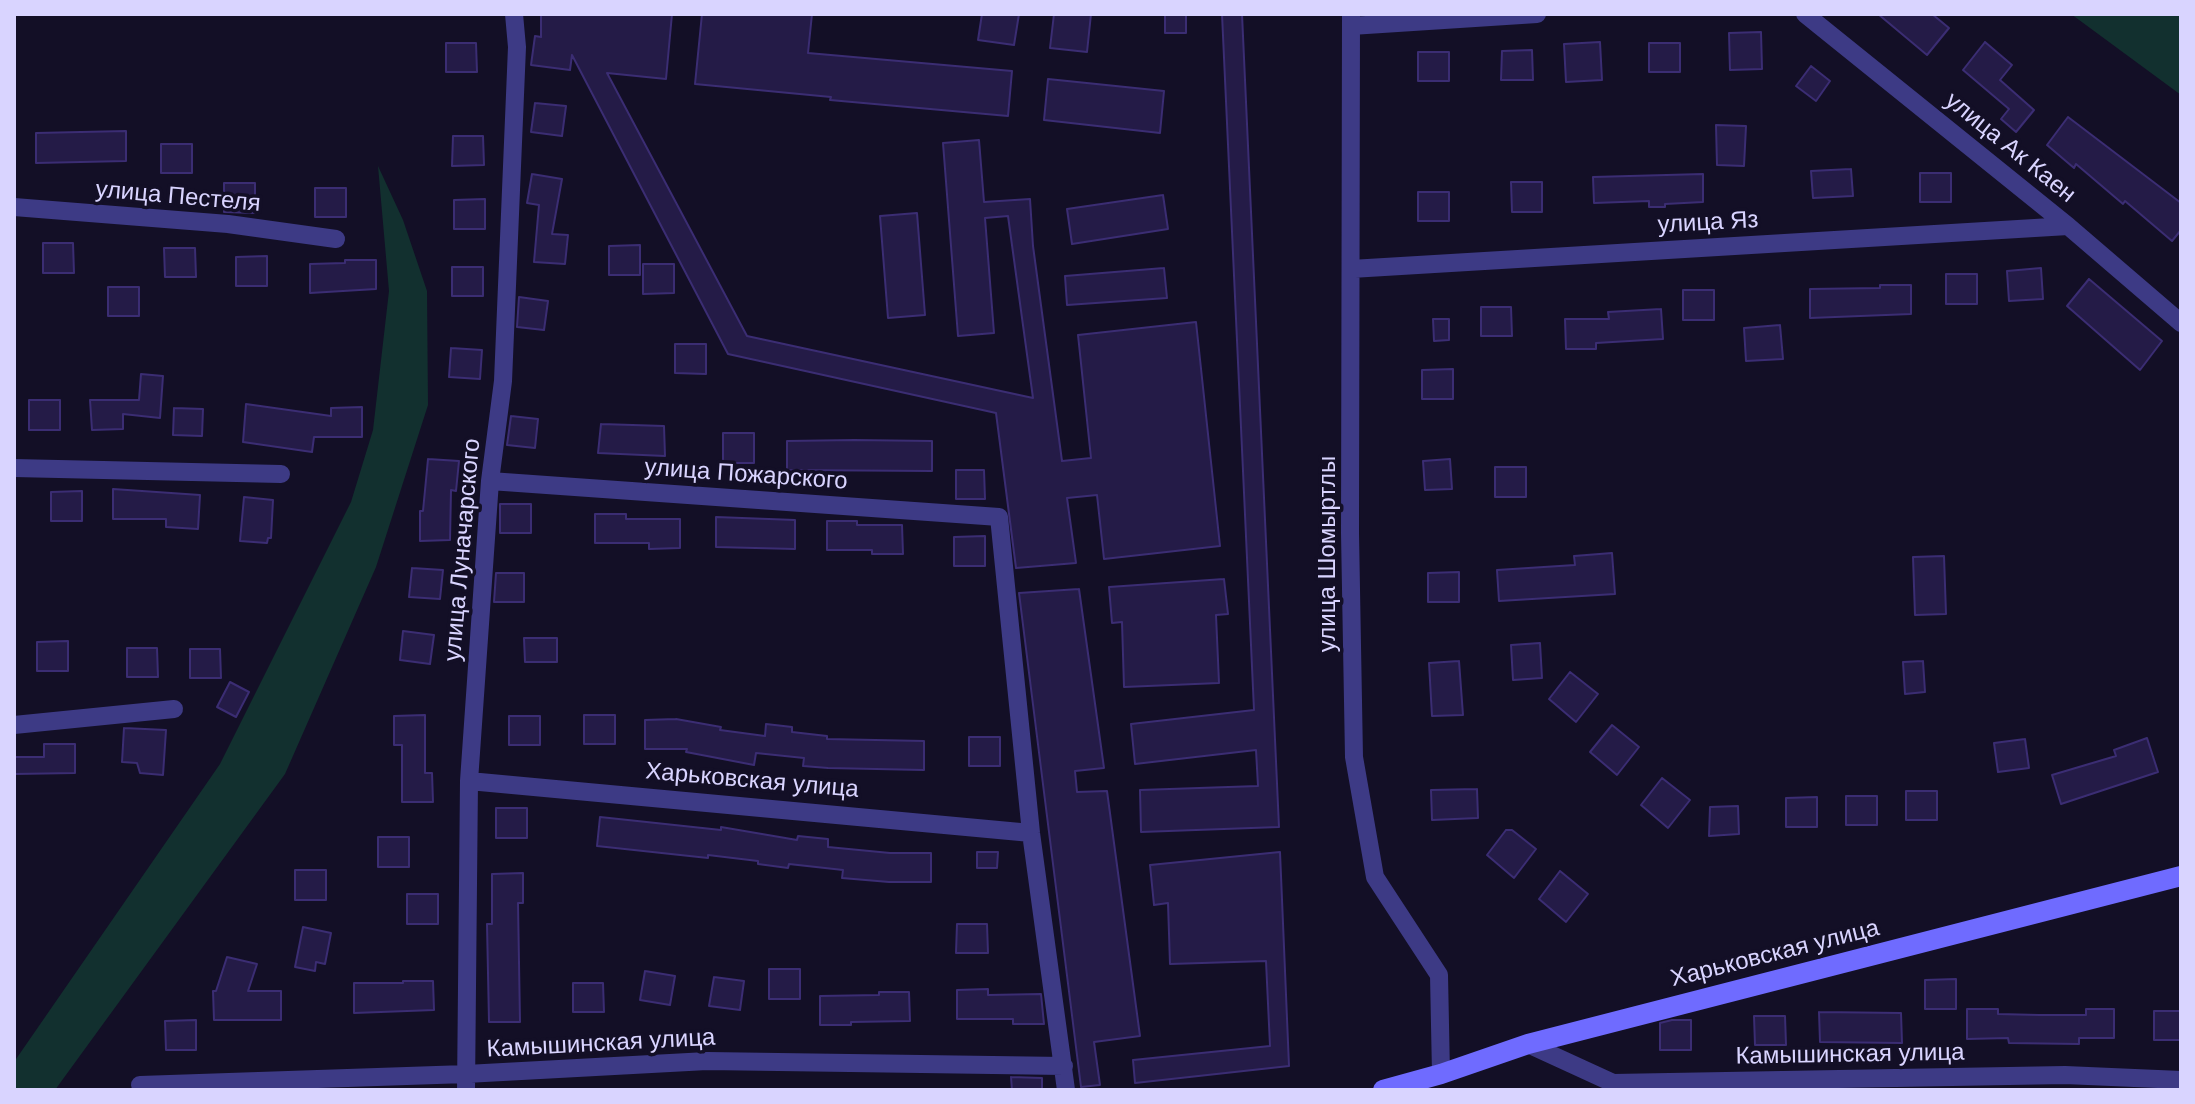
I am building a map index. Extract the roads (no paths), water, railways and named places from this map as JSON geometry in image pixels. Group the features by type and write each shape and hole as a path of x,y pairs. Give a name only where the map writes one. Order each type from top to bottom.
{"street":[{"name":"улица Луначарского","path":"466,1082 469,781 490,481 503,381 517,47 514,14"},
{"path":"1351,20 1537,14"},
{"name":"улица Ак Каен","path":"1805,14 2068,226 2181,323"},
{"name":"улица Шомыртлы","path":"1351,20 1350,533 1354,757 1375,877 1439,975 1441,1074"},
{"name":"улица Пестеля","path":"14,207 228,224 336,239"},
{"name":"улица Яз","path":"1351,269 2068,226"},
{"path":"14,468 281,474"},
{"name":"улица Пожарского","path":"490,481 999,517 1031,833"},
{"path":"14,725 174,709"},
{"name":"Харьковская улица","path":"469,781 1031,833"},
{"path":"1031,833 1066,1090"},
{"name":"Харьковская улица","path":"1383,1090 1528,1044 2181,876"},
{"name":"Камышинская улица","path":"1528,1044 1613,1083 2065,1075 2181,1080"},
{"name":"Камышинская улица","path":"140,1085 466,1082 707,1061 1064,1066"}]}
